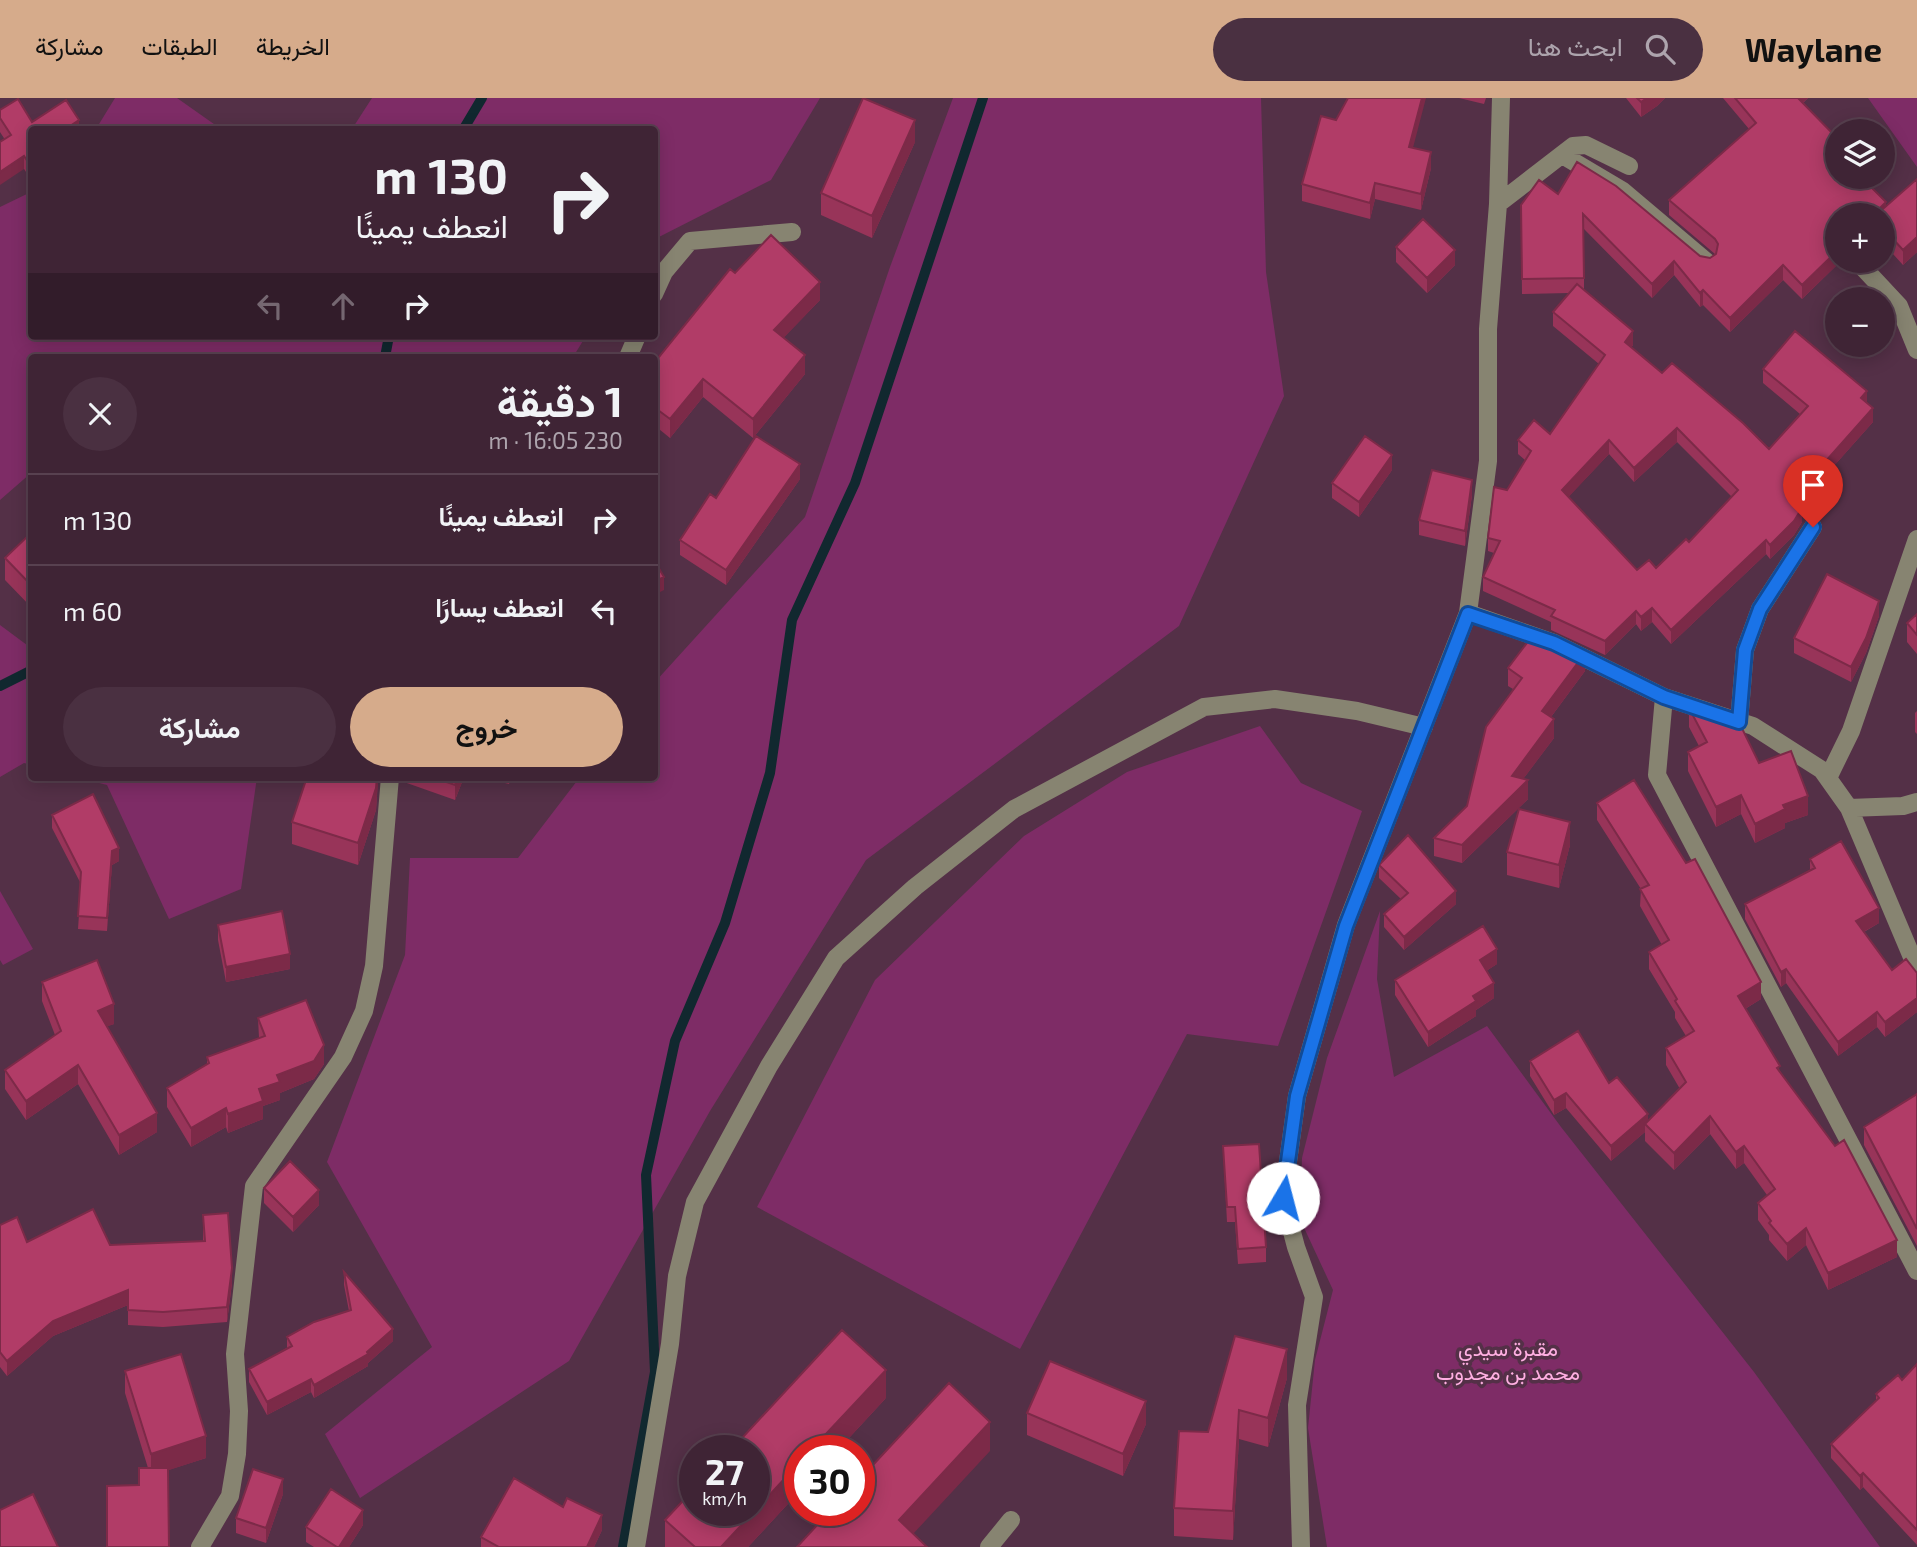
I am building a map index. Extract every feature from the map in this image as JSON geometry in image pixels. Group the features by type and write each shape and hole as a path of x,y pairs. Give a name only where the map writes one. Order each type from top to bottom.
{"street":[{"path":"1301,1547 1297,1405 1314,1297 1296,1247 1283,1198 1297,1096 1346,926 1468,614 1488,461 1488,329 1498,204 1501,98"},
{"path":"1498,204 1564,156 1573,146 1586,145 1629,166"},
{"path":"1564,156 1623,191 1707,262"},
{"path":"658,285 664,272 690,241 792,232"},
{"path":"1868,273 1899,306 1917,351"},
{"path":"1739,722 1745,650 1760,609 1813,527"},
{"path":"1828,778 1851,731 1917,540"},
{"path":"1468,614 1554,643 1664,697 1753,726 1822,770 1849,808 1917,969"},
{"path":"1664,697 1657,775 1917,1271"},
{"path":"636,1547 670,1344 677,1276 695,1202 769,1066 836,958 915,887 1014,809 1204,707 1275,699 1357,711 1424,727"},
{"path":"200,1547 230,1496 237,1454 239,1411 235,1354 254,1186 343,1057 364,1011 374,966 390,781"},
{"path":"1849,808 1903,806 1917,802"},
{"path":"989,1547 1011,1520"}],"green space":[{"path":"115,98 177,98 217,126 98,126"},
{"path":"372,98 820,98 771,180 658,237 658,126 354,126"},
{"path":"953,98 1261,98 1266,272 1284,396 1179,626 866,860 710,1111 569,1361 360,1498 325,1434 432,1347 327,1162 405,955 410,858 518,858 577,781 658,781 658,679 805,517 890,267"},
{"path":"1868,98 1917,98 1917,167 1895,136 1895,119 1883,119"},
{"path":"28,193 28,340 584,340 575,354 28,354 28,476 0,500 0,207"},
{"path":"0,625 28,646 28,764 24,763 0,777"},
{"path":"1260,726 1301,783 1362,811 1278,1046 1187,1034 1020,1349 757,1207 875,980 1024,836 1127,772"},
{"path":"92,781 256,781 241,889 169,919 107,785"},
{"path":"0,891 33,949 3,965 0,960"},
{"name":"مقبرة سيدي محمد بن مجدوب","path":"1380,911 1377,979 1394,1077 1487,1026 1561,1127 1754,1372 1880,1547 1327,1547 1308,1428 1315,1360 1333,1290 1300,1219 1302,1158 1327,1058"}],"building":[{"path":"863,98 915,120 872,216 821,193"},
{"path":"1348,98 1422,98 1409,147 1431,152 1421,194 1375,183 1370,203 1302,184 1321,116 1336,120"},
{"path":"1735,98 1798,98 1825,126 1825,189 1873,189 1886,202 1825,203 1825,263 1802,285 1783,265 1730,318 1703,290 1700,293 1674,261 1652,284 1583,214 1584,278 1522,279 1521,205 1539,180 1558,194 1577,162 1616,186 1700,256 1710,258 1716,254 1718,244 1715,239 1669,200 1756,123"},
{"path":"18,99 32,122 66,100 79,120 70,126 28,126 28,162 24,156 0,172 0,142 11,135 0,118 0,110"},
{"path":"1917,179 1917,237 1903,250 1895,241 1895,203 1890,203"},
{"path":"1423,219 1455,250 1427,278 1396,247"},
{"path":"771,235 820,282 774,330 805,355 753,419 703,379 670,419 658,410 658,358 730,269 735,273"},
{"path":"1577,284 1633,331 1625,342 1662,373 1672,363 1743,423 1769,449 1808,406 1763,369 1795,331 1867,391 1861,398 1873,408 1793,498 1802,508 1794,521 1770,545 1766,540 1671,630 1652,608 1641,617 1636,611 1605,641 1551,616 1555,610 1483,577 1500,541 1488,538 1494,487 1507,490 1531,451 1518,440 1534,420 1550,434 1605,355 1553,312","holes":["1677,428 1738,490 1689,542 1686,539 1656,568 1649,560 1637,570 1562,490 1609,440 1634,468"]},
{"path":"756,436 800,464 726,570 680,540 710,494 716,498"},
{"path":"1365,436 1392,455 1359,502 1332,483"},
{"path":"1432,470 1472,480 1465,531 1419,520"},
{"path":"28,536 28,582 5,558"},
{"path":"658,567 664,577 658,580"},
{"path":"1827,574 1879,601 1866,638 1851,667 1794,638"},
{"path":"1917,614 1917,635 1907,623"},
{"path":"1536,631 1585,653 1542,711 1554,719 1512,776 1528,780 1462,845 1434,838 1467,806 1486,727 1522,678 1508,668"},
{"path":"1702,702 1734,712 1759,763 1791,751 1808,796 1783,805 1785,809 1755,824 1741,795 1716,807 1688,752 1707,742 1689,708"},
{"path":"1634,780 1686,863 1695,859 1761,982 1738,996 1780,1066 1777,1068 1835,1146 1844,1140 1897,1240 1828,1273 1806,1228 1787,1244 1769,1223 1771,1221 1758,1203 1775,1189 1744,1146 1736,1152 1710,1116 1674,1153 1645,1124 1686,1082 1666,1048 1694,1031 1649,952 1669,940 1640,889 1649,885 1597,803"},
{"path":"306,781 377,781 358,843 292,822"},
{"path":"93,794 119,848 112,851 107,918 78,916 81,872 52,815"},
{"path":"1519,809 1570,822 1559,865 1507,852"},
{"path":"1408,835 1456,891 1404,937 1384,914 1408,893 1379,865"},
{"path":"1841,841 1879,908 1856,921 1892,970 1906,959 1917,973 1917,998 1885,1022 1877,1012 1838,1042 1786,969 1781,972 1745,904 1815,868 1810,859"},
{"path":"282,911 290,954 226,967 218,925"},
{"path":"1483,926 1497,949 1480,960 1494,983 1473,996 1476,1001 1428,1032 1395,980"},
{"path":"97,960 114,1004 98,1011 157,1113 119,1135 78,1065 26,1101 5,1070 61,1031 42,982"},
{"path":"306,1000 324,1045 314,1061 277,1075 280,1082 259,1089 263,1101 228,1114 226,1108 191,1128 167,1088 209,1063 207,1057 265,1036 258,1018"},
{"path":"1578,1031 1609,1083 1617,1077 1648,1114 1611,1146 1566,1093 1554,1100 1530,1061"},
{"path":"1917,1094 1917,1229 1864,1127"},
{"path":"1259,1144 1266,1247 1238,1249 1235,1207 1227,1207 1223,1146"},
{"path":"290,1161 319,1190 293,1217 264,1188"},
{"path":"93,1209 110,1245 205,1241 203,1215 228,1213 232,1268 227,1307 163,1312 128,1310 128,1290 53,1321 7,1361 0,1352 0,1225 17,1217 27,1242"},
{"path":"344,1272 393,1329 367,1352 368,1354 314,1385 311,1379 267,1402 249,1369 292,1346 287,1337 314,1322 351,1310"},
{"path":"842,1330 886,1370 825,1435 784,1435 784,1479 770,1494 770,1435 745,1435"},
{"path":"1235,1336 1287,1349 1268,1418 1239,1410 1233,1511 1174,1508 1179,1431 1208,1432"},
{"path":"181,1354 206,1436 151,1454 125,1371"},
{"path":"1050,1361 1146,1401 1123,1454 1027,1413"},
{"path":"1917,1364 1917,1530 1863,1473 1860,1476 1831,1444 1879,1398 1876,1394 1898,1375 1902,1380"},
{"path":"949,1383 990,1422 899,1520 927,1547 797,1547 816,1526 875,1526 875,1463"},
{"path":"139,1468 168,1468 169,1547 107,1547 107,1486 139,1485"},
{"path":"253,1469 283,1479 266,1528 236,1518"},
{"path":"514,1478 563,1507 567,1498 602,1515 587,1547 499,1547 481,1537"},
{"path":"331,1489 363,1510 339,1547 306,1527"},
{"path":"33,1494 58,1547 0,1547 0,1510"},
{"path":"679,1505 679,1526 741,1526 721,1547 695,1547 665,1520"}],"waterway":[{"path":"465,126 482,98"},
{"path":"623,1547 655,1372 646,1175 675,1041 725,923 770,773 792,620 855,483 983,98"},
{"path":"386,354 388,340"},
{"path":"0,686 28,672"}],"route":[{"path":"1283,1198 1297,1096 1346,926 1468,614 1554,643 1664,697 1739,722 1745,650 1760,609 1813,527"}]}
